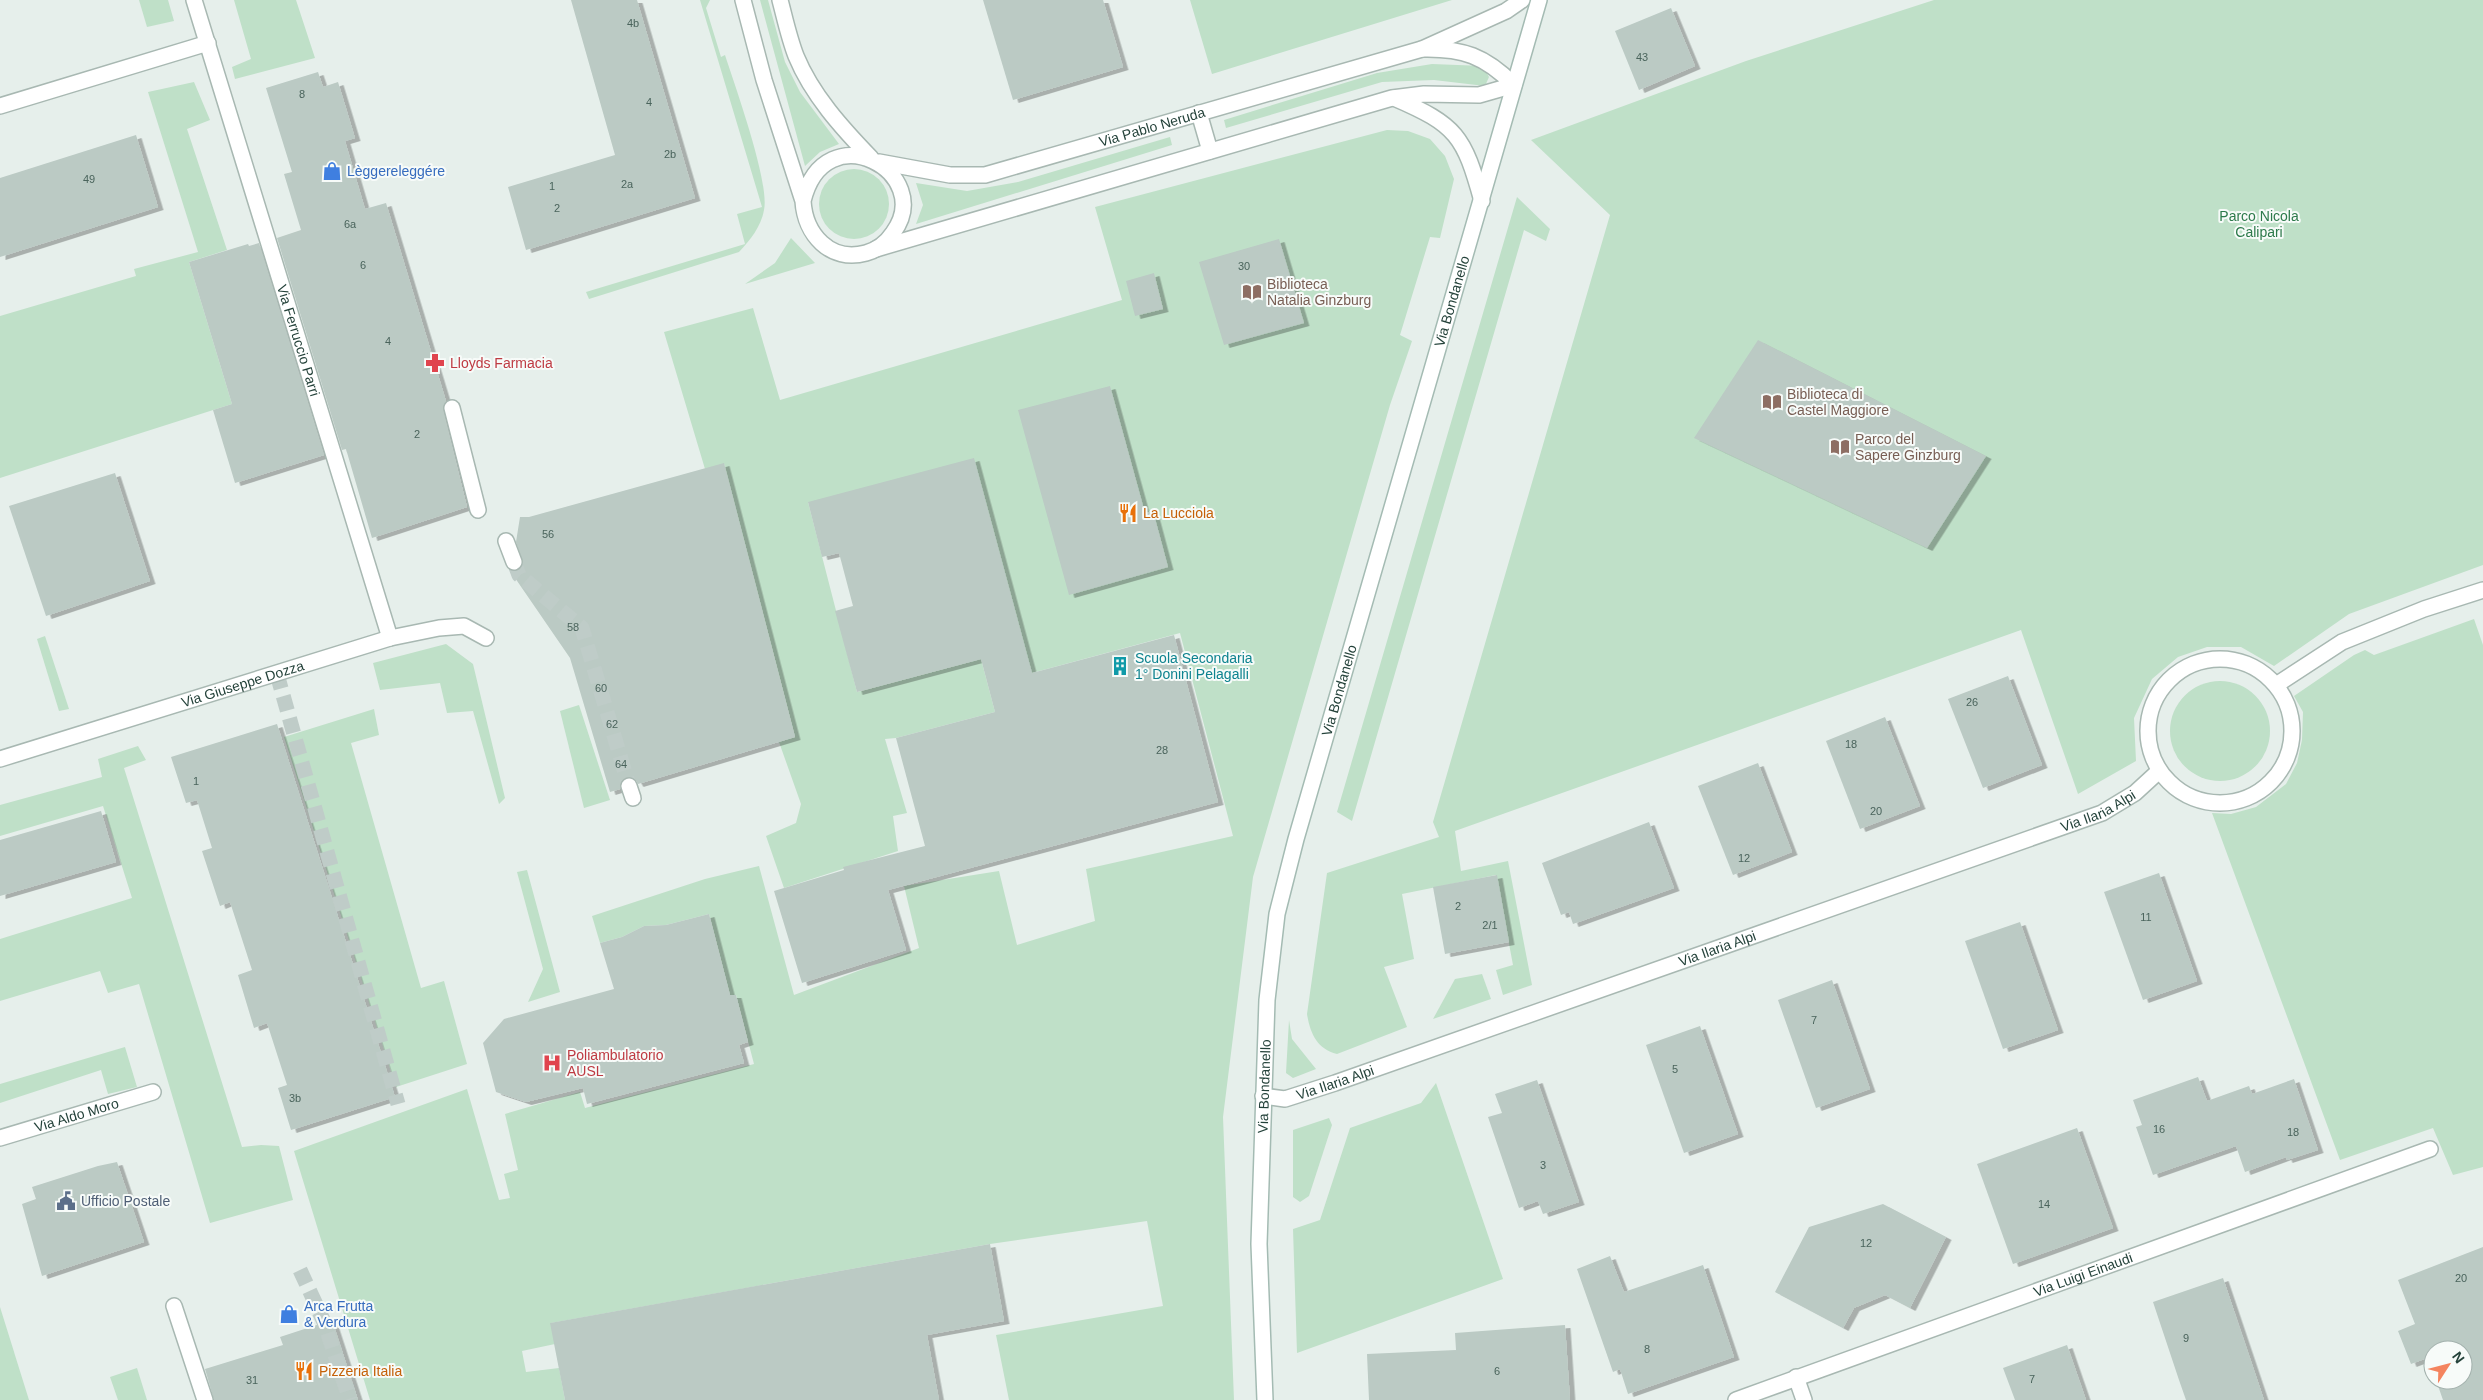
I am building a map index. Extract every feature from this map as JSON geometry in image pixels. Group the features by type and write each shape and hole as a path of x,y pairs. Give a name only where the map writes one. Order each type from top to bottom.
{"street":[{"name":"Via Ferruccio Parri","path":"194,0 390,638"},
{"path":"742,0 764,80 803,201 804,216 809,229 817,240 829,249 842,254 857,255 1392,98 1424,94 1479,95 1514,85"},
{"path":"780,0 796,56 810,82 832,116 875,160 890,172 898,185 902,199 902,214 897,228 888,240 876,249"},
{"name":"Via Pablo Neruda","path":"875,160 950,175 984,175 1422,49 1506,11 1522,0"},
{"name":"Via Bondanello","path":"1265,1400 1259,1244 1267,1000 1277,914 1286,874 1539,0"},
{"path":"0,106 208,42"},
{"name":"Via Pablo Neruda","path":"1422,49 1452,50 1479,57 1498,69 1514,85"},
{"path":"1392,98 1431,115 1456,133 1471,160 1482,201"},
{"path":"1199,113 1210,150"},
{"path":"803,201 806,186 814,173 826,163 840,156 856,155 875,160"},
{"path":"452,408 478,510"},
{"path":"506,541 514,562"},
{"path":"2276,685 2342,642 2424,609 2483,590"},
{"name":"Via Giuseppe Dozza","path":"0,759 390,638 439,628 464,626 486,638"},
{"path":"2216,658 2238,661 2252,667 2276,685 2287,704 2292,727 2290,742 2281,770 2266,787 2249,797 2230,803 2210,803 2190,797 2173,786 2159,771 2149,746 2148,719 2157,694 2174,674 2194,663 2216,658"},
{"name":"Via Ilaria Alpi","path":"1263,1096 1285,1099 1336,1083 2102,813 2134,793 2159,771"},
{"name":"Via Aldo Moro","path":"0,1138 153,1092"},
{"name":"Via Luigi Einaudi","path":"1736,1400 2430,1148"},
{"path":"174,1306 205,1400"},
{"path":"1796,1377 1804,1400"}],"green space":[{"path":"139,0 168,0 174,21 147,27"},
{"path":"234,0 296,0 315,58 235,79 232,67 251,59"},
{"path":"700,0 710,0 706,8 721,57 725,55 757,157 764,197 764,210 758,228 739,252 589,299 586,292 745,244 737,214 762,207"},
{"path":"760,0 768,0 785,62 800,92 839,144 820,152 805,166"},
{"path":"1190,0 1452,0 1212,74"},
{"name":"Parco Nicola Calipari","path":"1934,0 2483,0 2483,565 2349,614 2274,666 2241,647 2207,647 2178,657 2152,679 2134,718 2136,761 2078,794 2021,630 1455,831 1461,871 1508,861 1532,985 1503,995 1496,970 1513,965 1496,875 1402,894 1414,959 1384,967 1407,1027 1337,1054 1330,1052 1316,1039 1310,1028 1307,1014 1327,873 1439,837 1433,822 1610,215 1531,140 1746,61"},
{"path":"1432,64 1483,66 1489,77 1485,86 1434,80 1382,82 1226,128 1224,120 1377,73"},
{"path":"194,82 210,120 187,129 227,250 189,262 232,404 0,478 0,316 136,276 134,269 198,252 148,92"},
{"path":"1387,130 1408,131 1430,139 1445,156 1454,179 1440,238 1430,237 1400,335 1412,341 1390,405 1253,877 1223,1117 1234,1400 1009,1400 996,1335 1163,1306 1147,1221 990,1244 551,1323 555,1344 522,1351 526,1372 559,1368 565,1400 370,1400 294,1151 467,1089 499,1200 510,1198 504,1174 518,1170 505,1114 580,1092 585,1108 754,1064 736,995 730,995 709,914 666,925 644,926 622,937 600,943 592,916 705,879 759,866 794,995 919,948 904,886 999,871 1017,945 1095,921 1086,869 1233,836 1180,633 1032,673 808,502 857,692 981,659 995,712 896,738 885,739 907,813 893,816 898,851 784,888 766,836 796,823 801,804 779,742 795,737 724,464 705,469 664,332 753,308 780,400 1122,300 1095,207"},
{"path":"1170,137 1172,145 916,224 923,205 916,183 967,191 1018,182"},
{"path":"854,169 867,172 879,179 886,191 889,204 886,217 879,229 867,236 854,239 841,236 829,229 822,217 819,204 822,191 829,179 841,172"},
{"path":"1517,197 1550,229 1546,241 1524,230 1352,821 1337,812"},
{"path":"791,238 815,263 745,284 775,263"},
{"path":"2474,619 2483,645 2483,1167 2453,1175 2433,1128 2340,1160 2212,813 2231,814 2256,807 2286,784 2297,763 2302,740 2303,712 2294,696 2354,655 2365,650 2374,655"},
{"path":"45,636 69,709 59,711 37,639"},
{"path":"446,644 473,664 505,798 499,804 473,711 447,713 440,683 380,690 373,663"},
{"path":"2220,681 2230,682 2248,689 2262,703 2269,721 2269,741 2262,759 2248,773 2230,780 2220,781 2210,780 2192,773 2178,759 2171,741 2170,731 2171,721 2178,703 2192,689 2210,682"},
{"path":"579,705 610,800 584,808 560,711"},
{"path":"374,709 379,735 351,743 421,988 444,981 467,1064 396,1087 284,737"},
{"path":"138,746 146,760 124,768 242,1147 279,1146 293,1200 210,1223 139,984 108,993 100,971 0,1001 0,939 132,898 103,806 0,836 0,805 102,777 98,759"},
{"path":"527,870 560,992 528,1002 543,969 517,872"},
{"path":"1482,974 1491,999 1433,1019 1455,979"},
{"path":"1289,1020 1292,1039 1316,1069 1293,1078 1286,1073"},
{"path":"125,1047 137,1087 108,1094 101,1070 0,1103 0,1084"},
{"path":"1436,1083 1503,1279 1297,1353 1293,1229 1320,1220 1350,1128 1421,1103"},
{"path":"1329,1118 1332,1125 1309,1196 1300,1202 1293,1197 1293,1130"},
{"path":"0,1307 29,1400 0,1400"},
{"path":"137,1368 147,1400 118,1400 110,1377"}],"building":[{"path":"571,0 637,0 695,198 526,250 508,187 615,155"},
{"path":"983,0 1103,0 1123,67 1013,100"},
{"path":"1671,8 1695,66 1639,90 1615,31"},
{"path":"318,72 323,87 338,82 355,138 345,141 365,209 386,203 446,401 443,410 467,507 372,538 346,449 342,450 277,238 301,230 284,174 292,172 266,88"},
{"path":"136,135 158,207 0,257 0,178"},
{"name":"Biblioteca Natalia Ginzburg","path":"1279,239 1304,323 1224,345 1199,262"},
{"path":"259,243 324,455 235,483 213,410 232,404 189,262 248,244 249,246"},
{"path":"1154,273 1163,309 1135,316 1126,281"},
{"name":"Parco del Sapere Ginzburg","path":"1758,340 1986,456 1927,548 1694,438"},
{"path":"1110,386 1145,513 1153,511 1168,567 1069,595 1018,410"},
{"name":"Scuola Secondaria 1° Donini Pelagalli","path":"974,458 1032,673 1174,635 1218,802 888,890 906,950 802,983 774,891 844,870 843,867 925,846 896,738 995,712 981,659 857,692 835,611 853,606 839,553 822,557 808,502"},
{"path":"724,463 795,737 638,784 635,779 627,777 622,780 620,789 610,792 570,658 513,575 513,571 521,568 523,563 516,542 520,517 529,517"},
{"path":"115,473 150,581 46,616 9,506"},
{"path":"2008,676 2042,765 1983,788 1948,699"},
{"path":"1885,717 1920,806 1860,829 1826,741"},
{"path":"277,724 395,1097 291,1130 278,1088 287,1085 267,1023 254,1028 238,975 252,970 230,902 220,906 202,851 212,848 197,800 186,803 171,757"},
{"path":"1758,763 1792,852 1733,875 1698,786"},
{"path":"101,811 116,862 0,896 0,840"},
{"path":"1649,822 1674,888 1573,924 1569,912 1561,915 1542,863"},
{"path":"2159,873 2197,981 2143,1000 2104,892"},
{"path":"1497,875 1509,942 1445,954 1433,887"},
{"path":"709,914 730,995 736,995 748,1042 739,1045 744,1063 587,1104 583,1088 526,1102 496,1092 483,1043 504,1019 614,989 600,943 622,937 644,926 666,925"},
{"path":"2020,922 2058,1030 2003,1049 1965,941"},
{"path":"1832,980 1870,1089 1816,1108 1778,1000"},
{"path":"1700,1026 1738,1134 1684,1153 1646,1045"},
{"path":"2198,1077 2207,1101 2249,1086 2252,1094 2294,1079 2318,1150 2287,1160 2286,1157 2245,1172 2236,1146 2153,1175 2136,1127 2142,1125 2133,1100"},
{"path":"1537,1080 1579,1202 1543,1214 1538,1201 1519,1208 1488,1117 1502,1113 1495,1094"},
{"path":"2077,1128 2113,1228 2013,1264 1977,1164"},
{"path":"117,1162 144,1242 42,1276 22,1204 36,1199 32,1187 98,1166"},
{"path":"1883,1204 1946,1237 1910,1308 1885,1295 1854,1308 1843,1328 1775,1292 1809,1227"},
{"path":"990,1244 1004,1321 927,1335 939,1400 565,1400 550,1323"},
{"path":"2483,1247 2483,1400 2443,1400 2440,1390 2473,1390 2473,1340 2423,1340 2423,1360 2411,1364 2398,1331 2415,1324 2398,1280"},
{"path":"1610,1256 1624,1292 1703,1265 1734,1357 1628,1394 1620,1369 1613,1372 1577,1269"},
{"path":"2223,1278 2264,1400 2186,1400 2179,1380 2153,1302"},
{"path":"332,1320 358,1400 214,1400 205,1369 283,1345 280,1337"},
{"path":"1565,1325 1570,1400 1369,1400 1367,1354 1456,1350 1455,1333"},
{"path":"2067,1345 2086,1400 2015,1400 2003,1368"}],"tunnel":[{"path":"514,562 519,575 582,628 629,786"},
{"path":"277,674 398,1104"},
{"path":"300,1270 324,1322 350,1400"}],"place":[{"name":"Lèggereleggére","path":"332,171"},
{"name":"Biblioteca Natalia Ginzburg","path":"1252,292"},
{"name":"Lloyds Farmacia","path":"435,363"},
{"name":"Biblioteca di Castel Maggiore","path":"1772,402"},
{"name":"Parco del Sapere Ginzburg","path":"1840,447"},
{"name":"La Lucciola","path":"1128,513"},
{"name":"Scuola Secondaria 1° Donini Pelagalli","path":"1120,666"},
{"name":"Poliambulatorio AUSL","path":"552,1063"},
{"name":"Ufficio Postale","path":"66,1201"},
{"name":"Arca Frutta & Verdura","path":"289,1314"},
{"name":"Pizzeria Italia","path":"304,1371"}]}
